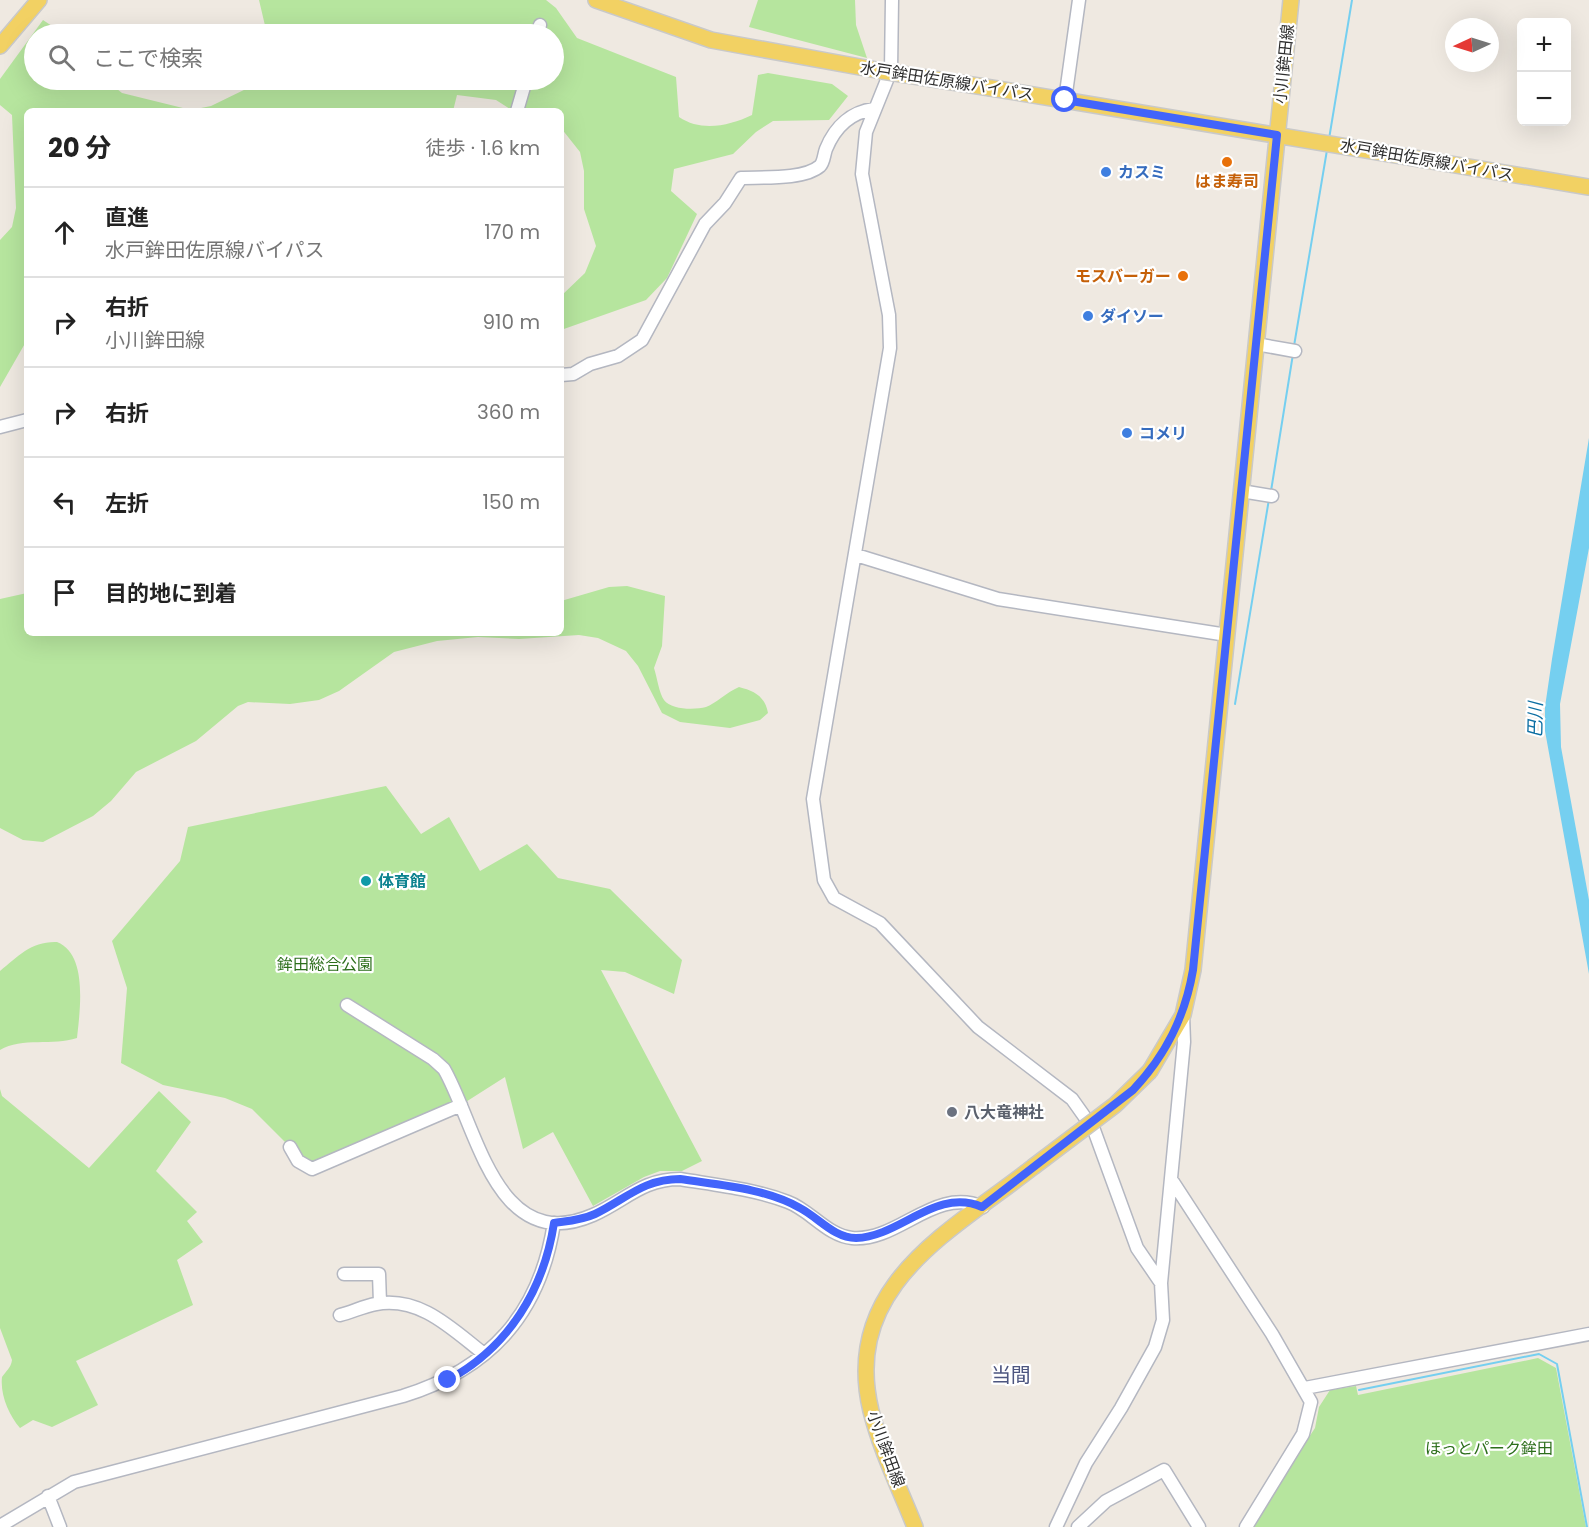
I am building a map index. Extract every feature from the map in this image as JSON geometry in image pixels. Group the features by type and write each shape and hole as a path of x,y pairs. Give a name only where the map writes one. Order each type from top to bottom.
{"main road":[{"path":"0,46 39,0"},
{"name":"水戸鉾田佐原線バイパス","path":"596,0 711,40 882,71 1589,187"},
{"name":"小川鉾田線","path":"915,1527 871,1410 867,1380 869,1341 880,1306 903,1272 982,1207 1115,1105 1150,1071 1183,1015 1193,970 1291,0"}],"street":[{"path":"892,0 891,70 874,109 862,147 862,174 889,315 890,348 813,800 824,880 834,898 880,923 978,1027 1078,1106 1094,1130 1137,1248 1161,1283"},
{"path":"1065,100 1079,0"},
{"path":"519,108 523,90"},
{"path":"564,375 573,374 590,364 618,356 642,340 705,224 725,203 741,178 785,176 809,172 821,165 825,150 836,129 859,111 874,109"},
{"path":"1256,344 1293,351"},
{"path":"0,427 24,421"},
{"path":"1241,491 1269,496"},
{"path":"856,555 998,599 1227,635"},
{"path":"347,1005 434,1059 444,1069 490,1173 506,1197 515,1207 554,1223 585,1218 650,1182 665,1179 680,1179 769,1195 802,1208 841,1235 851,1238 878,1234 914,1215 940,1206 964,1202 982,1207"},
{"path":"1056,1527 1086,1463 1121,1408 1155,1347 1163,1320 1161,1283 1173,1182 1184,1042 1183,1015"},
{"path":"290,1146 298,1161 312,1168 461,1105"},
{"path":"1173,1182 1305,1388 1311,1402 1303,1434 1246,1527"},
{"path":"0,1526 74,1482 423,1389 460,1373 484,1354 508,1330 534,1290 549,1250 554,1223"},
{"path":"344,1274 379,1274 380,1303"},
{"path":"340,1315 380,1303 409,1304 422,1309 484,1354"},
{"path":"1305,1388 1589,1334"},
{"path":"1078,1527 1106,1501 1164,1470 1199,1527"},
{"path":"48,1496 60,1527"}],"green space":[{"path":"259,0 546,0 556,8 577,38 676,77 679,117 696,125 715,126 752,115 758,75 768,73 832,84 848,96 829,120 773,121 756,132 733,154 674,169 671,191 697,214 667,278 646,300 564,329 564,293 585,273 596,246 584,209 584,171 580,152 564,132 564,108 508,108 496,100 457,95 454,108 201,108 211,106 244,90 564,90 564,24 265,24"},
{"path":"758,0 855,0 856,25 867,58 749,27"},
{"path":"24,46 24,90 118,90 122,93 183,108 24,108 24,345 0,387 0,240 12,227 16,208 12,115 0,105 0,79"},
{"path":"627,586 665,596 662,646 654,668 661,693 667,703 684,708 706,707 739,687 758,695 767,707 768,713 760,720 730,728 680,722 662,713 638,666 626,651 598,638 579,635 564,636 564,600 609,587"},
{"path":"24,594 24,636 564,636 519,639 478,637 437,641 394,652 339,691 319,700 290,704 248,702 238,706 196,741 136,772 111,801 93,816 43,842 23,840 0,828 0,599"},
{"name":"鉾田総合公園","path":"386,786 421,834 449,817 480,871 527,844 558,878 610,889 682,960 674,994 625,972 601,970 702,1161 682,1171 660,1171 644,1177 593,1206 553,1132 523,1149 505,1077 461,1105 312,1169 252,1109 225,1098 163,1085 121,1063 127,988 112,941 180,861 188,827"},
{"path":"48,942 57,942 67,948 78,970 80,1013 77,1038 18,1044 0,1050 0,971 33,947"},
{"path":"0,1089 2,1096 89,1168 159,1091 191,1122 156,1171 197,1212 187,1221 203,1242 177,1260 193,1305 76,1361 98,1405 52,1427 33,1420 20,1428 9,1411 2,1391 2,1377 12,1360 0,1328"},
{"name":"ほっとパーク鉾田","path":"1538,1358 1556,1368 1586,1527 1249,1527 1315,1428 1319,1407 1330,1390 1356,1386 1358,1395"}],"water":[{"path":"1589,438 1589,548 1560,704 1561,747 1589,900 1589,974 1545,731 1545,707"}],"waterway":[{"path":"1329,139 1352,0"},
{"path":"1294,346 1327,150"},
{"path":"1271,491 1293,354"},
{"path":"1235,704 1269,499"},
{"path":"1359,1390 1539,1354 1557,1364 1587,1527"}],"place":[{"name":"はま寿司","path":"1227,162"},
{"name":"カスミ","path":"1106,172"},
{"name":"モスバーガー","path":"1183,276"},
{"name":"ダイソー","path":"1088,316"},
{"name":"コメリ","path":"1127,433"},
{"name":"体育館","path":"366,881"},
{"name":"八大竜神社","path":"952,1112"}],"district":[{"name":"当間","path":"1011,1375"}],"route":[{"path":"448,1380 491,1348 519,1317 541,1275 554,1223 585,1218 650,1182 665,1179 680,1179 769,1195 802,1208 824,1225 851,1238 890,1230 914,1215 931,1208 964,1202 982,1207 1133,1090 1150,1071 1177,1029 1186,1005 1193,970 1277,135 1065,100"}],"water label":[{"name":"巴川","path":"1535,720"}]}
